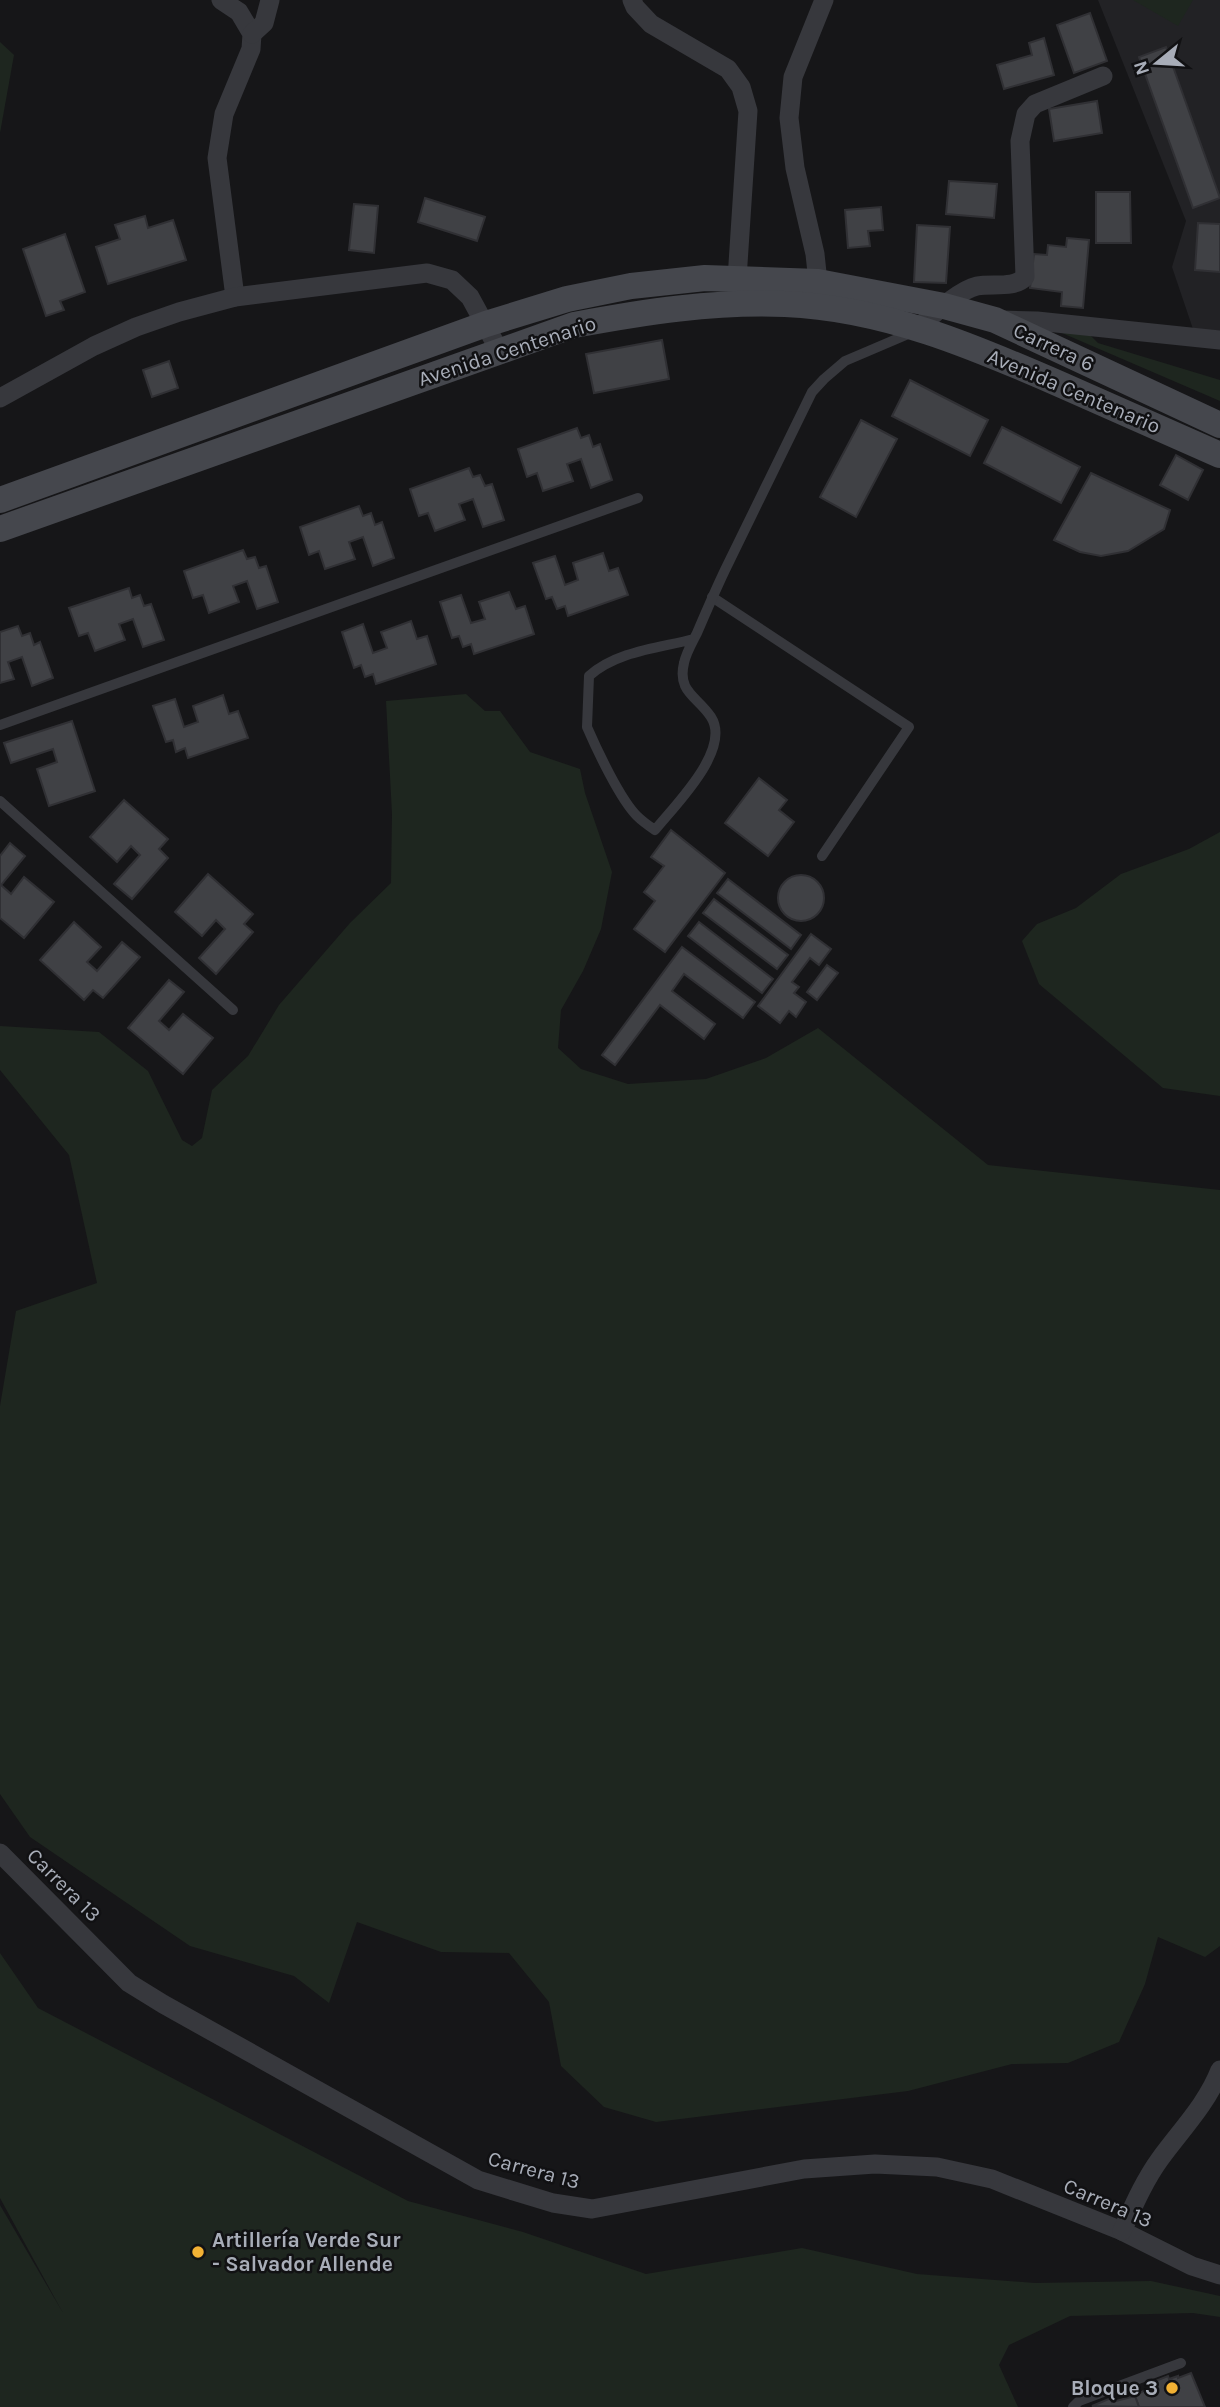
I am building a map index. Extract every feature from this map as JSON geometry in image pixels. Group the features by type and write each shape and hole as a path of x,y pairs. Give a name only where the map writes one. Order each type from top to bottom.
{"main road":[{"name":"Carrera 6","path":"0,500 486,324 568,299 631,286 705,278 818,282 880,292 995,320 1220,425"},
{"name":"Avenida Centenario","path":"0,528 574,325 635,313 706,305 786,304 840,311 919,327 1009,362 1220,455"}],"street":[{"path":"221,0 239,12 252,34 251,49 224,114 217,158 235,297"},
{"path":"252,34 264,23 270,0"},
{"path":"632,0 651,24 728,69 741,87 748,111 737,279"},
{"path":"818,282 815,254 795,168 789,118 793,77 824,0"},
{"path":"919,327 944,306 975,286 1017,283 1025,277 1020,141 1026,114 1035,104 1103,76"},
{"path":"0,398 93,346 179,312 235,297 427,273 452,280 470,297 500,352"},
{"path":"995,320 1037,321 1220,340"},
{"name":"Carrera 13","path":"0,1853 129,1983 478,2180 553,2203 592,2209 804,2169 875,2164 937,2167 992,2179 1122,2231 1192,2266 1220,2275"},
{"path":"1122,2231 1159,2161 1212,2089 1220,2070"}],"lane":[{"path":"694,639 614,659 589,676 587,726 590,734 635,815 655,830 703,771 712,752 716,734 712,718 689,693 682,678 684,661 694,639 712,597 812,392 845,361 906,336 919,327"},
{"path":"0,725 638,498"},
{"path":"712,597 909,727 822,856"},
{"path":"0,801 233,1010"},
{"path":"1073,2407 1079,2401 1181,2363"}],"shaded area":[{"path":"1098,0 1220,0 1220,332 1194,332 1172,267 1186,221"},
{"path":"1133,0 1193,0 1178,26"},
{"path":"0,42 14,55 0,133"},
{"path":"1086,331 1098,343 1220,380 1220,401 1062,333"},
{"path":"466,694 485,711 500,711 530,752 580,769 585,793 612,872 601,929 583,971 561,1010 558,1048 581,1069 628,1084 706,1079 766,1058 818,1028 988,1165 1220,1190 1220,1946 1205,1957 1158,1937 1145,1984 1119,2042 1068,2063 1012,2064 908,2091 656,2122 604,2107 561,2066 549,2002 509,1953 441,1952 357,1922 329,2003 294,1976 190,1946 30,1837 0,1794 0,1406 16,1311 97,1283 69,1155 0,1070 0,1026 99,1032 148,1071 182,1140 192,1146 202,1138 212,1090 248,1056 279,1005 350,923 391,883 392,814 386,701"},
{"path":"1220,832 1220,1096 1163,1088 1039,984 1022,941 1037,924 1076,908 1121,874 1189,849"},
{"path":"0,1953 38,2008 408,2201 523,2232 646,2274 802,2248 917,2274 1035,2283 1151,2281 1220,2296 1220,2317 1193,2313 1070,2316 1009,2345 999,2365 1018,2407 0,2407 0,2205 63,2313 0,2198"}],"building":[{"path":"1090,13 1107,61 1074,73 1057,25"},
{"path":"1044,38 1054,75 1004,89 997,65 1032,55 1029,43"},
{"path":"1166,47 1220,198 1193,208 1139,57"},
{"path":"1097,101 1102,133 1054,141 1049,109"},
{"path":"949,181 997,184 994,218 946,214"},
{"path":"1096,192 1130,192 1131,243 1096,243"},
{"path":"425,198 485,217 477,241 418,222"},
{"path":"354,204 378,206 374,253 349,250"},
{"path":"881,207 883,230 868,231 870,246 848,248 845,210"},
{"path":"145,216 148,228 173,220 186,260 108,284 96,247 120,239 115,225"},
{"path":"1198,223 1220,224 1220,272 1195,270"},
{"path":"917,225 950,227 946,283 914,282"},
{"path":"65,234 85,292 60,301 64,310 46,316 23,249"},
{"path":"1067,238 1089,240 1083,308 1061,306 1062,292 1030,288 1034,254 1047,255 1048,245 1066,247"},
{"path":"662,340 669,379 594,393 586,354"},
{"path":"169,361 178,388 152,397 143,370"},
{"path":"910,380 988,420 970,456 892,416"},
{"path":"861,420 897,439 856,517 820,497"},
{"path":"1002,427 1080,467 1061,503 984,463"},
{"path":"577,428 581,438 589,435 593,447 600,444 612,480 591,488 581,459 567,464 573,481 543,491 537,473 527,477 518,449"},
{"path":"1176,455 1203,470 1188,500 1160,485"},
{"path":"469,468 473,477 480,475 485,486 492,484 504,520 483,527 473,499 459,504 465,520 435,531 428,513 419,516 410,489"},
{"path":"1091,473 1170,510 1164,529 1128,551 1101,556 1080,552 1054,540"},
{"path":"359,506 363,516 371,513 375,525 382,522 394,558 373,566 363,537 349,542 355,559 325,569 319,551 309,555 300,527"},
{"path":"243,550 247,559 255,557 259,568 266,566 278,602 257,609 247,581 233,586 239,602 209,613 203,595 193,598 184,571"},
{"path":"603,553 609,571 618,568 628,595 568,616 565,606 557,609 552,597 546,599 533,563 555,556 565,585 578,580 573,563"},
{"path":"129,588 132,598 140,595 144,606 151,604 164,640 143,647 133,619 119,624 125,640 95,651 88,633 79,636 69,608"},
{"path":"509,592 516,609 525,606 534,634 474,654 471,644 463,647 459,636 452,638 440,602 461,595 471,623 485,619 479,602"},
{"path":"411,621 417,639 427,636 436,664 376,684 373,674 365,677 361,665 354,668 342,632 363,624 373,653 387,648 381,632"},
{"path":"18,626 22,636 30,633 34,645 40,642 53,678 32,686 22,657 8,662 14,679 0,683 0,632"},
{"path":"223,695 229,714 238,711 248,738 188,758 185,748 176,752 173,740 166,742 153,706 175,699 184,727 198,722 193,706"},
{"path":"72,721 95,791 49,806 37,769 57,762 53,749 11,763 4,743"},
{"path":"759,778 787,800 779,810 794,822 768,856 725,823"},
{"path":"124,800 168,839 159,849 168,858 132,899 114,884 140,855 131,846 117,862 90,837"},
{"path":"671,830 725,873 665,952 634,929 655,901 644,892 664,866 651,857"},
{"path":"10,843 25,856 1,885 11,894 24,877 54,902 24,938 0,918 0,856"},
{"path":"208,874 253,914 244,924 253,932 216,974 199,958 225,929 216,920 202,936 175,912"},
{"path":"801,875 817,882 824,898 817,914 801,921 785,914 778,898 785,882"},
{"path":"728,879 801,935 791,949 717,893"},
{"path":"714,899 788,955 777,969 703,913"},
{"path":"74,922 101,947 87,962 97,971 122,942 140,957 103,998 93,990 84,1000 40,960"},
{"path":"699,922 773,979 762,993 688,936"},
{"path":"811,934 831,949 819,965 810,958 792,982 799,987 794,993 806,1002 796,1017 789,1011 780,1023 758,1006"},
{"path":"682,947 755,1002 743,1018 684,974 672,991 715,1024 704,1039 660,1005 615,1065 602,1055"},
{"path":"827,965 838,973 817,1000 807,992"},
{"path":"169,980 184,992 159,1021 169,1030 183,1014 213,1038 183,1074 128,1028"},
{"name":"Bloque 3","path":"1191,2373 1205,2407 1139,2407 1135,2396 1150,2387 1148,2384 1168,2376 1169,2379 1178,2378"},
{"path":"1135,2396 1139,2407 1092,2406 1111,2398 1112,2402"}],"place":[{"name":"Artillería Verde Sur - Salvador Allende","path":"198,2252"},
{"name":"Bloque 3","path":"1172,2388"}]}
